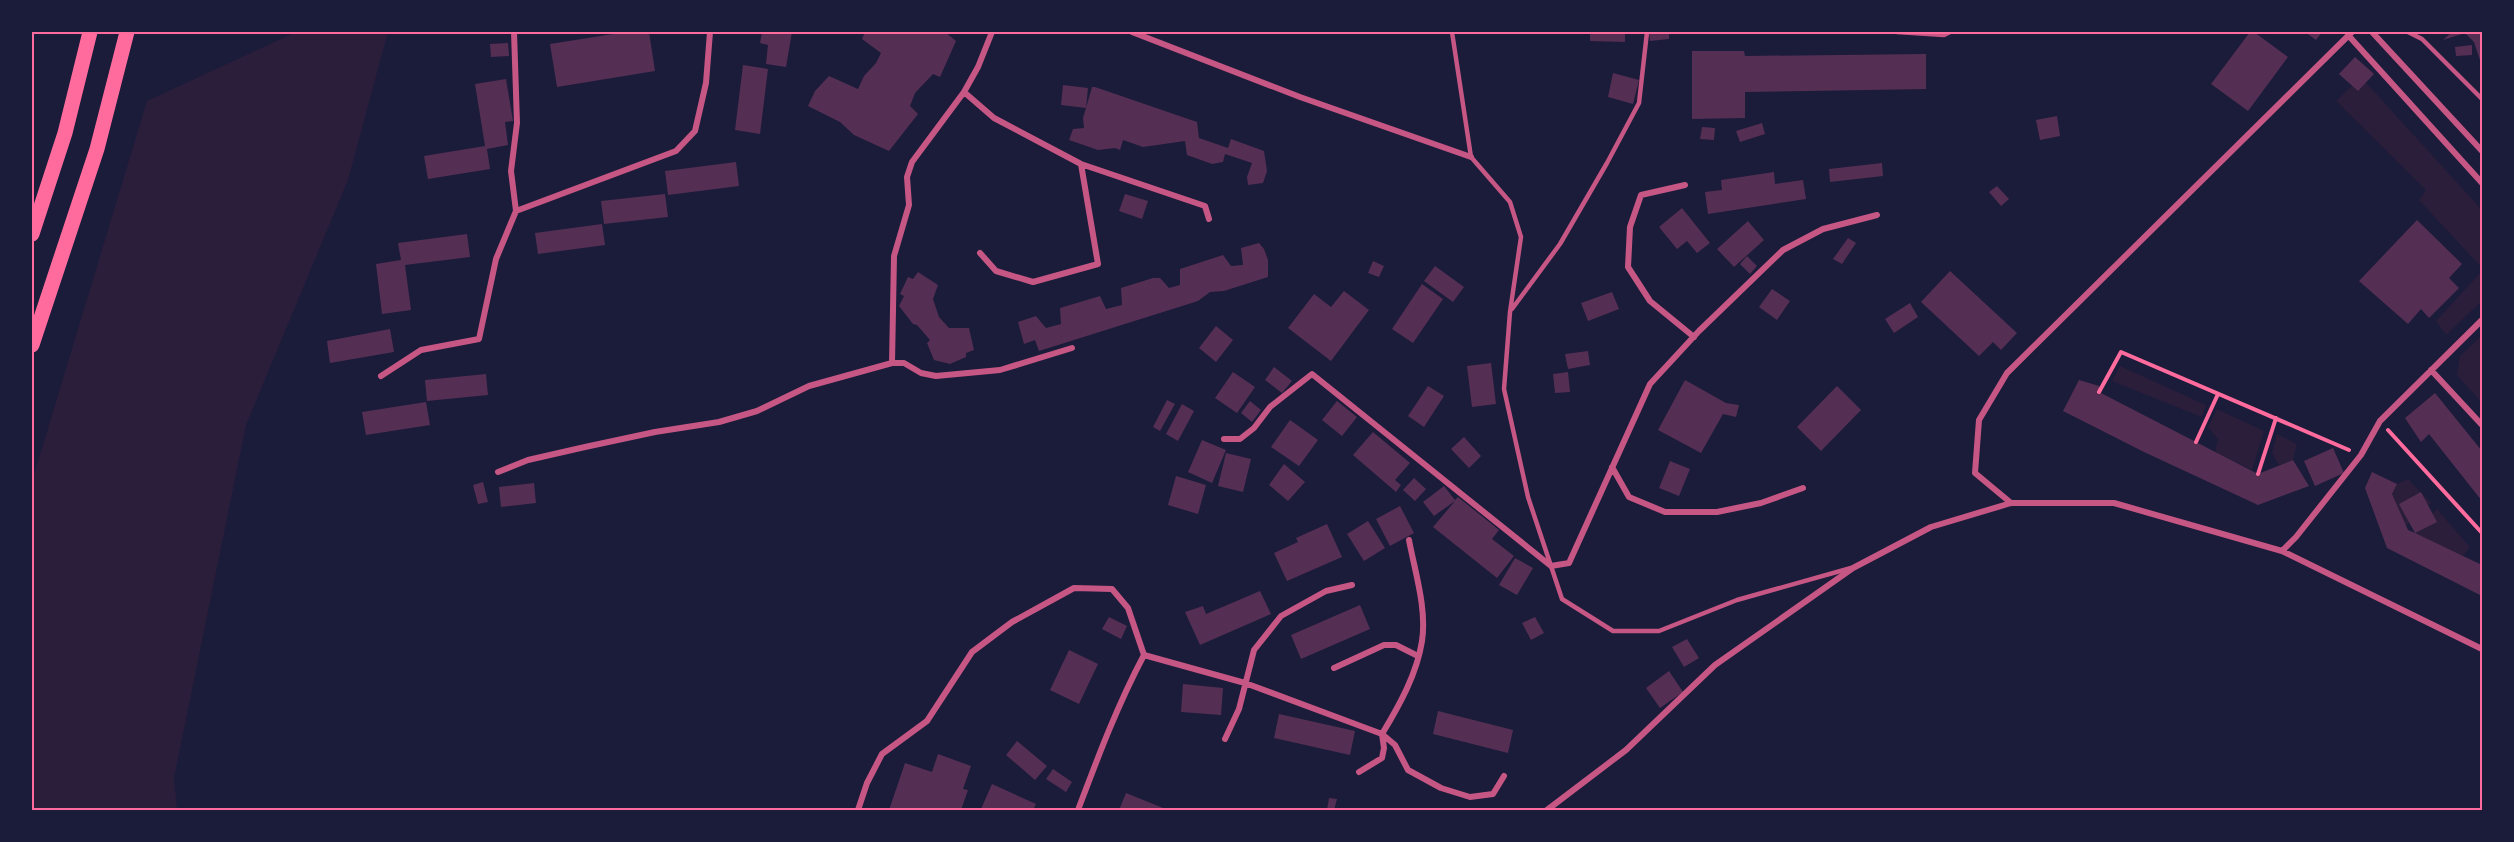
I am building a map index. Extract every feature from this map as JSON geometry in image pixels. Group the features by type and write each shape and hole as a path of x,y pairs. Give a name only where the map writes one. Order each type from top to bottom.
{"highway":[{"path":"32,234 64,133 90,32"},
{"path":"32,345 98,149 127,32"}],"street":[{"path":"381,376 421,350 479,339 496,259 516,211 511,171 517,123 514,32"},
{"path":"516,211 676,152 695,131 706,83 710,32"},
{"path":"892,363 894,256 909,205 907,177 912,162 963,92 978,67 992,32"},
{"path":"1132,32 1300,97 1471,157"},
{"path":"2372,32 2482,151"},
{"path":"2011,504 1976,473 1979,420 2007,373 2349,33 2482,183"},
{"path":"963,92 994,118 1081,164 1205,206 1209,219"},
{"path":"980,253 996,272 1033,282 1098,264 1081,164"},
{"path":"1685,185 1641,195 1630,227 1628,267 1650,301 1694,337"},
{"path":"1224,439 1240,439 1270,407 1312,374 1551,566 1569,563 1650,384 1694,337 1783,250 1823,229 1877,215"},
{"path":"2282,551 2296,537 2361,455 2380,421 2482,320"},
{"path":"498,472 528,460 655,432 719,422 757,411 809,386 892,363 904,363 921,373 936,376 1000,370 1072,348"},
{"path":"2431,370 2482,425"},
{"path":"1612,467 1629,497 1665,512 1717,512 1761,503 1803,488"},
{"path":"1547,810 1626,750 1715,665 1853,568 1931,527 2011,504 2114,503 2282,551 2482,649"},
{"path":"1359,772 1382,758 1384,748 1382,734 1411,681 1422,641 1422,608 1409,540"},
{"path":"1225,739 1239,709 1254,650 1281,616 1326,591 1352,585"},
{"path":"858,810 867,783 882,754 927,721 972,652 1012,622 1074,588 1113,589 1128,608 1144,656 1122,696 1105,735 1078,810"},
{"path":"1334,668 1384,645 1396,645 1418,656"},
{"path":"1144,656 1245,683 1382,734 1395,745 1408,770 1441,788 1470,797 1492,794 1504,776"}],"lane":[{"path":"1452,32 1471,157 1510,202 1521,237 1510,312 1504,389 1528,496 1562,598 1613,632 1659,631 1737,600 1853,568"},
{"path":"1510,312 1560,244 1639,103 1647,32"},
{"path":"1897,32 1944,36 1950,32"},
{"path":"2408,32 2422,39 2482,99"}],"path":[{"path":"2099,392 2121,352 2361,455"},
{"path":"2196,442 2218,393"},
{"path":"2258,474 2276,418"},
{"path":"2380,421 2482,533"}],"shaded area":[{"path":"296,32 388,32 348,180 246,425 174,778 177,810 32,810 32,481 147,101"},
{"path":"2361,77 2482,210 2482,268 2419,200 2426,190 2336,101"},
{"path":"2482,271 2482,301 2446,335 2436,321"},
{"path":"2482,335 2482,403 2457,375 2460,356"},
{"path":"2120,366 2206,405 2202,417 2112,381"},
{"path":"2217,409 2264,431 2252,470 2215,452 2218,439 2208,427"},
{"path":"2277,434 2297,444 2293,460 2279,465 2272,453"},
{"path":"2408,479 2431,503 2406,526 2392,494 2397,484"},
{"path":"2437,509 2470,547 2463,556 2414,533"}],"building":[{"path":"626,32 649,32 655,71 557,87 550,44"},
{"path":"762,32 792,32 786,67 766,64 768,45 760,43"},
{"path":"865,32 945,32 956,41 940,77 933,74 915,93 910,106 918,114 889,151 854,135 840,122 808,106 815,91 829,76 858,89 864,76 876,63 881,53 862,39"},
{"path":"1590,32 1625,32 1625,42 1590,41"},
{"path":"1649,32 1669,32 1669,39 1650,41"},
{"path":"2250,32 2254,32 2288,57 2248,111 2211,84"},
{"path":"2305,32 2322,32 2316,40"},
{"path":"2452,32 2482,32 2482,66 2474,42 2465,33 2443,40"},
{"path":"508,43 509,56 491,57 490,44"},
{"path":"2472,45 2472,55 2456,56 2455,47"},
{"path":"1692,51 1744,51 1745,56 1926,54 1926,89 1745,92 1745,118 1692,119"},
{"path":"2355,57 2374,74 2358,91 2339,74"},
{"path":"743,65 768,69 760,134 735,130"},
{"path":"1613,73 1639,80 1633,104 1608,97"},
{"path":"506,79 513,121 505,122 508,145 487,149 490,169 428,179 424,156 485,146 475,84"},
{"path":"1063,85 1088,88 1086,108 1061,105"},
{"path":"1092,87 1197,122 1199,138 1228,148 1231,139 1264,151 1267,171 1263,183 1248,185 1247,177 1252,163 1225,154 1223,162 1212,164 1187,155 1185,141 1143,147 1123,140 1120,150 1115,148 1098,150 1069,140 1073,129 1084,128 1083,118"},
{"path":"2057,116 2060,136 2040,140 2036,120"},
{"path":"1762,123 1765,134 1740,142 1736,131"},
{"path":"1702,127 1715,128 1714,140 1700,139"},
{"path":"736,162 739,186 668,195 665,171"},
{"path":"1882,163 1883,176 1830,182 1829,169"},
{"path":"1774,172 1775,184 1803,180 1806,199 1708,214 1705,192 1722,190 1721,180"},
{"path":"1997,186 2009,199 2001,206 1989,192"},
{"path":"665,194 668,217 604,224 601,201"},
{"path":"1125,194 1148,201 1142,219 1119,211"},
{"path":"1682,208 1710,243 1697,253 1687,241 1677,249 1659,227"},
{"path":"2417,220 2462,264 2449,278 2459,288 2429,318 2421,309 2408,324 2359,281"},
{"path":"1748,221 1764,240 1734,267 1717,249"},
{"path":"602,224 605,245 538,254 535,233"},
{"path":"467,234 470,257 405,265 411,310 382,314 376,264 401,260 398,243"},
{"path":"1848,238 1856,243 1842,264 1833,259"},
{"path":"1259,243 1268,260 1268,277 1224,291 1210,292 1198,301 1039,351 1035,340 1024,344 1018,322 1036,316 1046,328 1061,324 1060,308 1100,296 1106,309 1122,305 1121,288 1153,278 1160,278 1169,288 1180,285 1180,269 1223,255 1231,266 1243,265 1241,248"},
{"path":"1747,256 1757,266 1750,274 1740,264"},
{"path":"1373,261 1384,266 1379,277 1368,273"},
{"path":"1435,266 1464,287 1453,302 1424,281"},
{"path":"1950,271 2017,333 2001,350 1993,342 1979,356 1921,302"},
{"path":"918,272 938,285 933,299 939,317 949,328 969,328 974,350 966,353 966,357 950,364 934,360 927,343 930,340 899,306 904,296 900,294 908,277 913,279"},
{"path":"1422,284 1443,299 1413,343 1392,329"},
{"path":"1772,289 1790,301 1777,320 1759,307"},
{"path":"1344,291 1369,310 1331,361 1288,328 1314,294 1331,307"},
{"path":"1612,292 1619,309 1588,321 1581,303"},
{"path":"1910,303 1918,317 1894,333 1885,319"},
{"path":"1216,326 1233,340 1216,362 1199,348"},
{"path":"390,329 394,352 330,363 327,341"},
{"path":"1588,351 1590,365 1568,369 1565,354"},
{"path":"1491,363 1496,404 1472,407 1467,366"},
{"path":"1274,367 1292,381 1282,393 1265,380"},
{"path":"1233,372 1255,387 1237,413 1215,398"},
{"path":"1568,372 1570,392 1555,393 1553,374"},
{"path":"486,374 488,395 427,401 425,380"},
{"path":"1685,380 1726,403 1739,405 1736,417 1723,414 1701,453 1658,430"},
{"path":"2079,380 2099,386 2099,392 2258,474 2293,460 2309,486 2258,505 2063,411"},
{"path":"1428,386 1444,396 1424,427 1408,416"},
{"path":"1837,386 1861,410 1821,451 1797,427"},
{"path":"2435,393 2482,451 2482,501 2429,434 2421,442 2405,418"},
{"path":"1167,400 1175,404 1160,431 1153,427"},
{"path":"1250,401 1261,410 1252,422 1241,413"},
{"path":"1337,401 1357,417 1342,436 1322,420"},
{"path":"426,402 430,425 366,435 362,412"},
{"path":"1182,404 1194,411 1178,441 1166,434"},
{"path":"1290,420 1318,440 1299,466 1271,447"},
{"path":"1373,432 1410,463 1395,480 1401,485 1396,492 1353,455"},
{"path":"1464,437 1481,456 1469,468 1451,449"},
{"path":"1202,440 1226,450 1212,483 1188,472"},
{"path":"2333,448 2344,473 2315,486 2304,461"},
{"path":"1226,453 1251,459 1243,492 1218,486"},
{"path":"1670,461 1690,469 1679,496 1659,488"},
{"path":"1284,464 1305,482 1288,501 1269,485"},
{"path":"2372,472 2397,484 2392,494 2408,530 2482,565 2482,596 2387,548 2365,488"},
{"path":"1176,476 1206,485 1198,514 1168,505"},
{"path":"1414,478 1426,489 1415,501 1403,490"},
{"path":"483,482 488,502 478,504 473,485"},
{"path":"534,483 536,503 501,507 499,487"},
{"path":"1444,486 1455,500 1458,497 1499,530 1492,539 1514,556 1497,578 1433,527 1455,501 1434,516 1423,502"},
{"path":"2421,492 2437,522 2415,533 2399,504"},
{"path":"1400,506 1414,533 1390,546 1376,519"},
{"path":"1368,521 1385,548 1364,561 1347,534"},
{"path":"1327,524 1342,557 1287,581 1274,553 1298,542 1296,538"},
{"path":"1515,558 1533,568 1517,595 1499,585"},
{"path":"1260,591 1271,614 1200,645 1185,612 1203,606 1206,614"},
{"path":"1360,605 1370,629 1301,659 1291,635"},
{"path":"1109,617 1127,626 1121,639 1102,629"},
{"path":"1535,617 1544,633 1531,640 1522,623"},
{"path":"1687,639 1699,658 1684,667 1672,647"},
{"path":"1069,650 1098,664 1079,704 1050,690"},
{"path":"1669,671 1683,692 1660,708 1646,688"},
{"path":"1183,684 1223,688 1221,715 1181,712"},
{"path":"1438,711 1513,730 1508,753 1433,734"},
{"path":"1279,714 1355,731 1350,755 1274,738"},
{"path":"1017,741 1047,766 1035,780 1006,755"},
{"path":"938,754 971,766 963,789 968,790 961,810 889,810 905,763 932,772"},
{"path":"1053,769 1072,782 1066,792 1046,779"},
{"path":"992,784 1036,804 1033,810 981,809"},
{"path":"1126,793 1168,810 1119,810"},
{"path":"1329,798 1337,799 1334,810 1327,810"}]}
